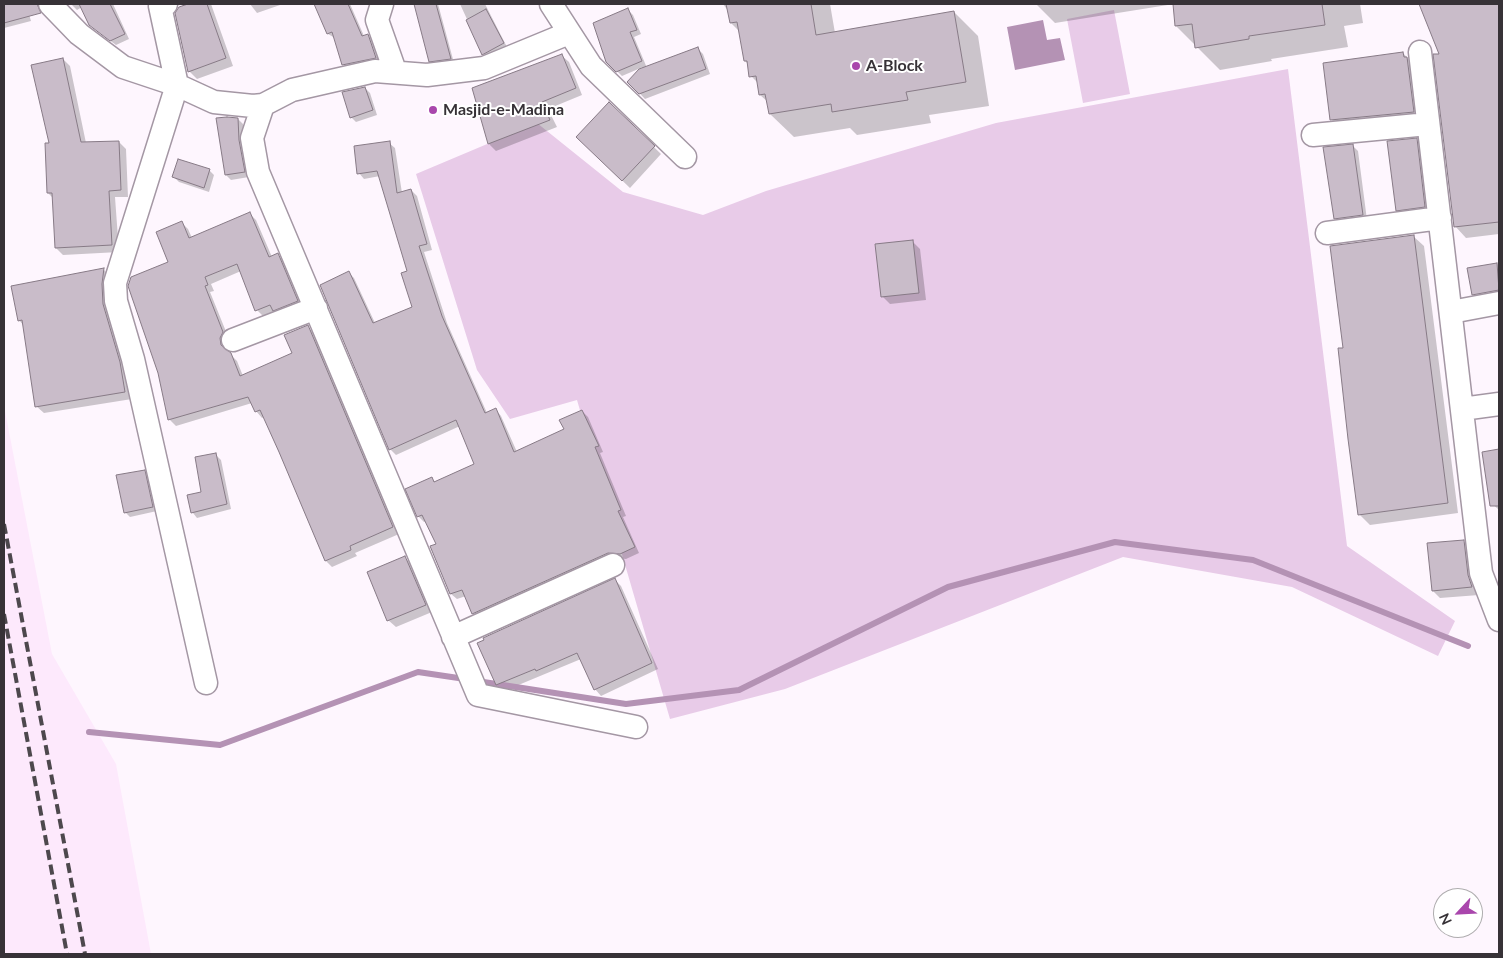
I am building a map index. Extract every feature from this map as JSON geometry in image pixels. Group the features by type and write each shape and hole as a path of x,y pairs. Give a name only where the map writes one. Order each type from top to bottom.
{"street":[{"path":"50,4 79,34 123,67 177,85 214,102 263,105 292,90 374,71 395,71 427,75 484,68 569,33"},
{"path":"166,4 160,6 177,85 115,283 116,301 136,368 206,683"},
{"path":"382,4 377,20 395,71"},
{"path":"551,4 591,66 685,157"},
{"path":"1420,52 1481,573 1499,620"},
{"path":"263,105 252,138 258,172 478,695 636,727"},
{"path":"1312,135 1428,124"},
{"path":"1327,233 1440,218"},
{"path":"1451,312 1499,303"},
{"path":"233,340 316,308"},
{"path":"1462,409 1499,404"},
{"path":"454,636 613,564"}],"shaded area":[{"path":"1114,10 1130,94 1083,103 1067,19"},
{"path":"1043,20 1047,40 1060,38 1065,60 1015,70 1007,27"},
{"path":"1288,69 1347,546 1455,621 1438,656 1292,587 1123,557 785,689 670,719 577,400 510,419 477,370 416,174 537,123 623,192 703,215 766,191 996,123"},
{"path":"4,406 52,654 116,764 151,954 4,954"}],"building":[{"path":"4,4 37,4 41,13 4,23"},
{"path":"79,4 110,4 125,34 110,41 89,25"},
{"path":"188,4 207,4 226,58 188,72 175,13 179,7"},
{"path":"314,4 348,4 362,36 368,34 376,58 342,65 332,32 327,34"},
{"path":"414,4 436,4 451,59 429,62"},
{"name":"A-Block","path":"726,4 811,4 816,35 954,11 966,82 906,92 908,100 832,112 831,104 769,114 765,94 759,95 756,76 749,77 737,22 730,23"},
{"path":"1173,4 1322,4 1325,25 1249,36 1249,39 1195,48 1192,24 1175,26"},
{"path":"1419,4 1499,4 1499,222 1454,227 1433,54 1439,54"},
{"path":"628,8 637,30 630,32 642,61 616,72 606,62 593,23"},
{"path":"486,9 504,43 482,55 466,20"},
{"path":"698,47 706,69 639,94 627,82 639,69"},
{"path":"1403,52 1404,57 1407,57 1414,112 1330,120 1323,63"},
{"path":"562,54 576,88 542,102 550,120 488,144 472,88"},
{"path":"63,58 81,142 119,141 121,190 109,191 112,245 55,248 52,193 47,193 45,143 49,143 31,65"},
{"path":"365,87 373,110 350,118 342,92"},
{"path":"609,102 655,146 622,181 576,137"},
{"path":"216,118 238,118 239,140 245,172 225,175"},
{"path":"1417,138 1425,207 1396,211 1387,141"},
{"path":"390,141 397,193 411,189 427,244 419,246 442,316 485,413 496,408 514,452 564,429 559,420 582,410 599,446 595,447 621,510 618,511 635,547 620,554 608,553 472,614 462,590 450,594 430,546 436,544 422,515 417,517 405,489 432,477 434,482 474,464 456,420 389,450 320,285 349,271 373,323 412,307 401,273 407,271 377,171 357,174 354,146"},
{"path":"1353,144 1363,215 1334,219 1323,147"},
{"path":"178,159 210,169 204,188 172,177"},
{"path":"250,212 269,257 278,253 298,301 273,311 270,305 255,311 237,264 205,277 208,285 205,286 223,332 220,338 221,345 231,353 240,376 292,353 284,335 308,325 393,527 350,546 351,550 325,561 260,410 255,412 248,397 168,420 158,373 128,286 131,277 168,262 156,232 182,221 189,238"},
{"path":"1414,235 1448,503 1358,515 1338,348 1343,348 1330,246"},
{"path":"913,240 919,293 881,297 875,244"},
{"path":"1497,263 1499,290 1472,295 1467,268"},
{"path":"104,268 102,284 103,304 120,362 125,392 35,407 22,320 18,321 11,286"},
{"path":"1499,449 1499,506 1490,506 1482,452"},
{"path":"216,453 227,504 191,513 187,495 201,492 195,457"},
{"path":"145,470 153,507 124,513 116,475"},
{"path":"1464,540 1468,575 1472,587 1432,591 1427,543"},
{"path":"405,556 426,605 387,621 367,572"},
{"path":"615,578 652,663 594,690 577,653 536,671 535,669 496,685 477,643 484,640 483,638"}],"waterway":[{"path":"477,681 626,704 739,690 948,587 1115,542 1253,560 1468,646"},
{"path":"89,732 220,745 418,672 465,679"}],"railway":[{"path":"4,524 85,954"},
{"path":"4,614 67,954"}],"place":[{"name":"A-Block","path":"856,66"},
{"name":"Masjid-e-Madina","path":"433,110"}]}
